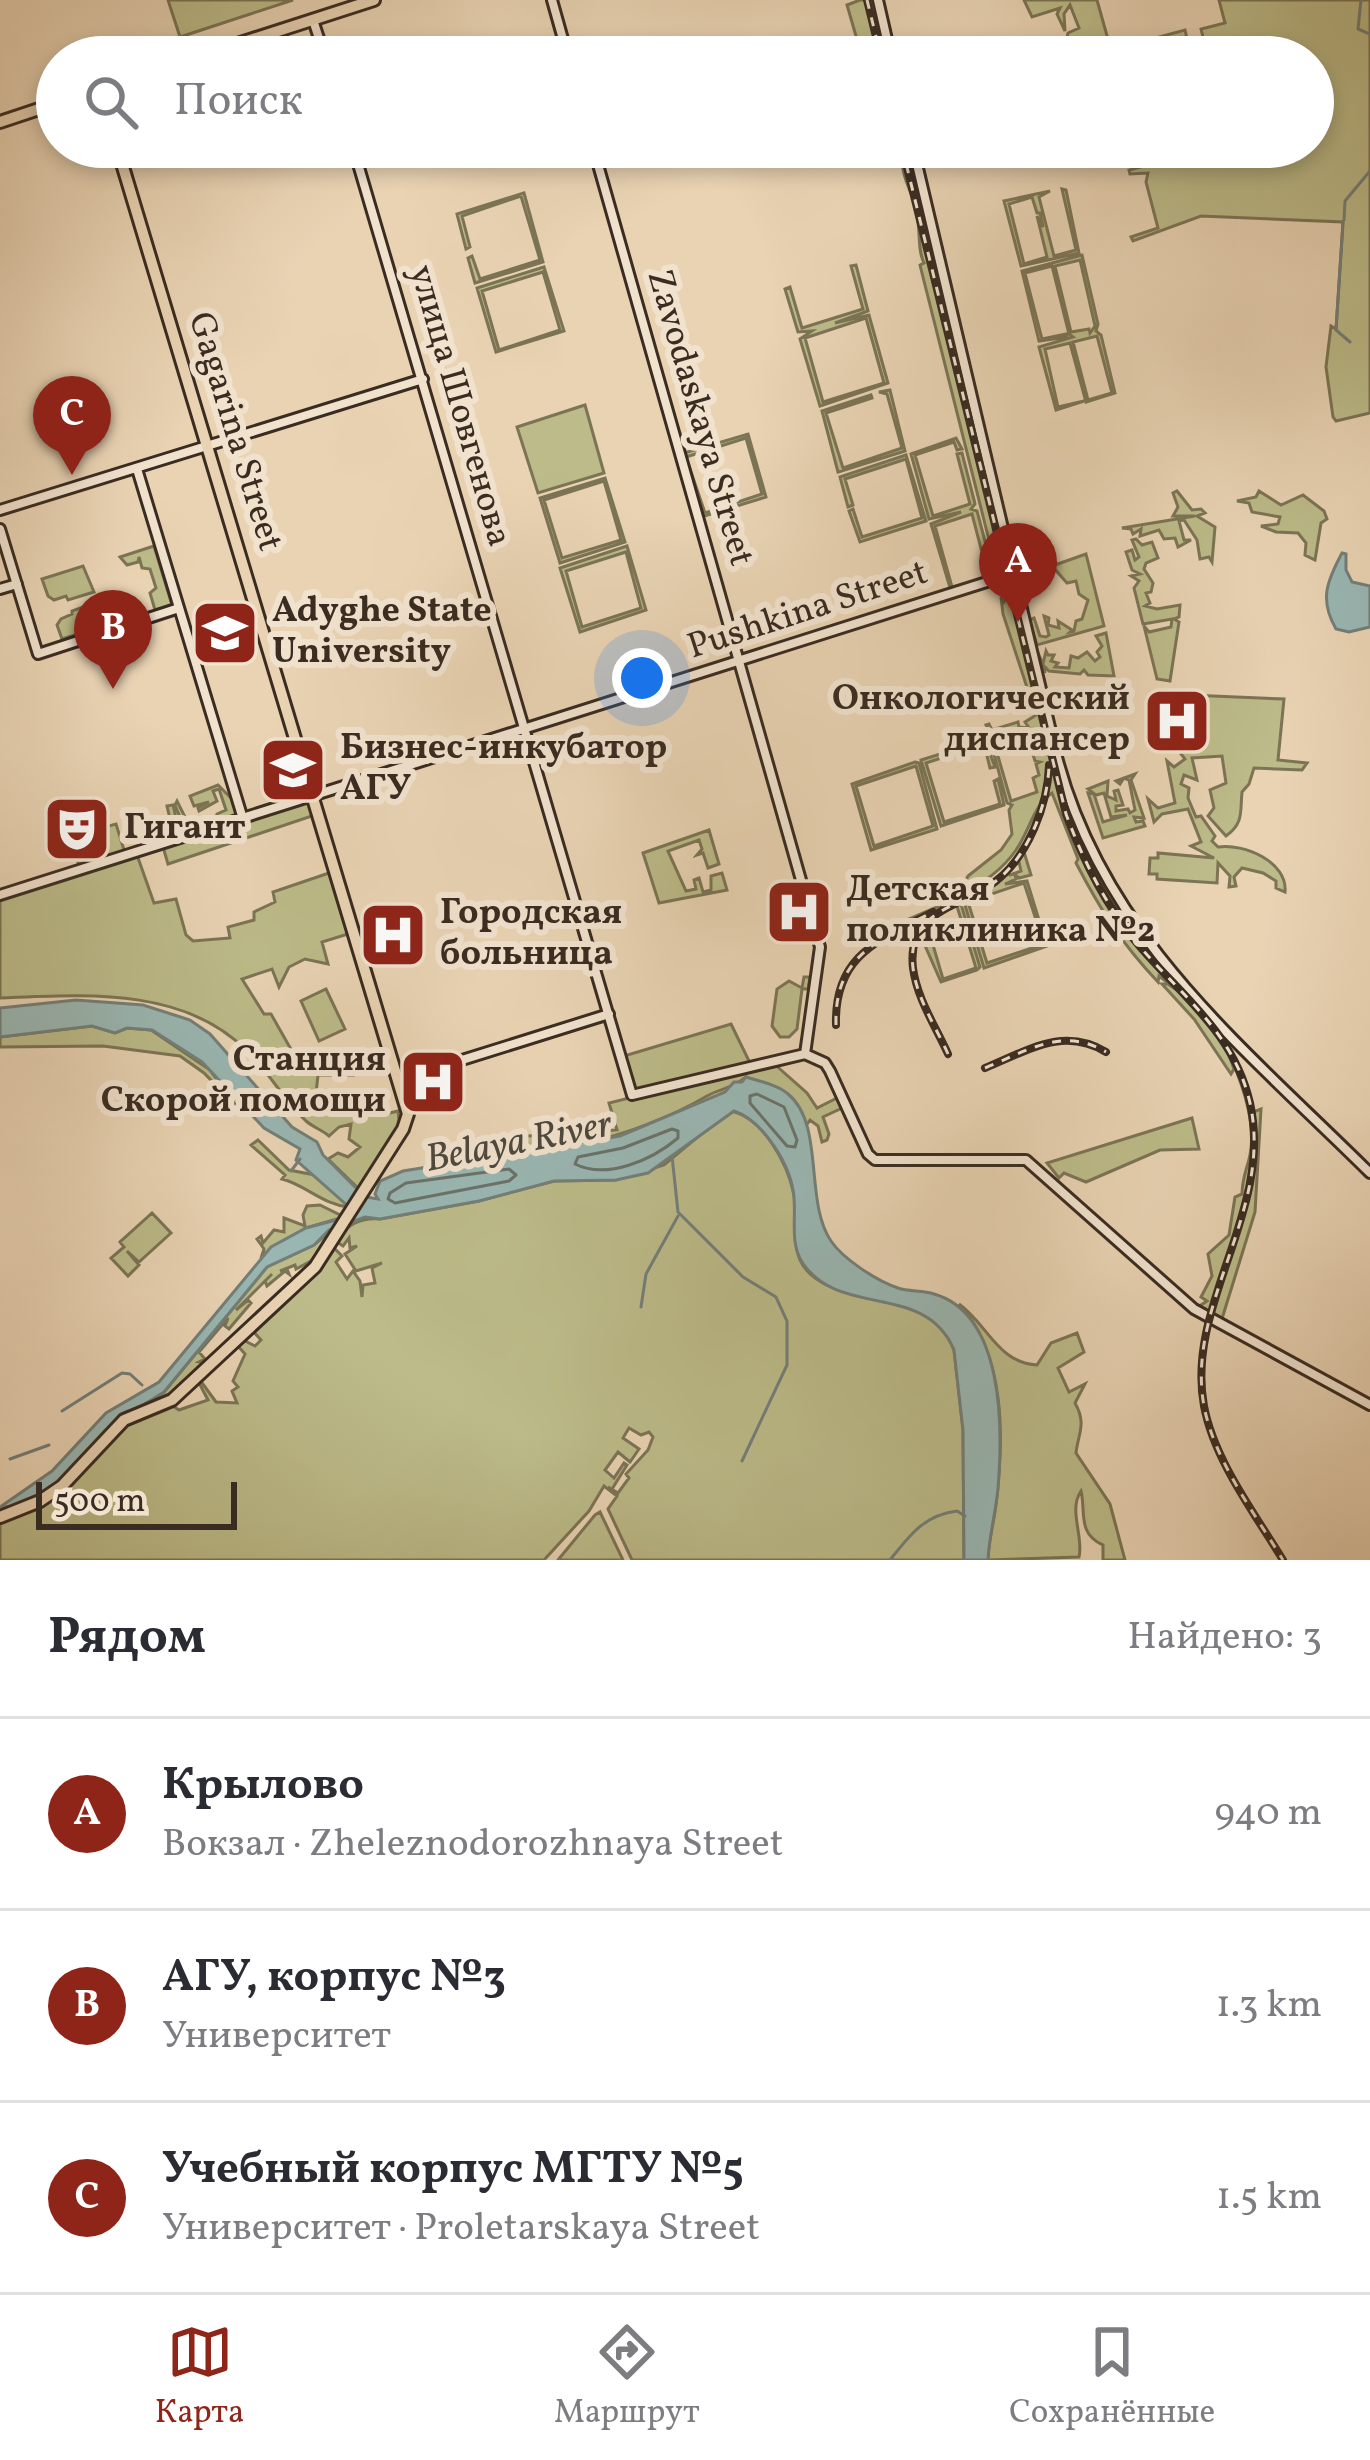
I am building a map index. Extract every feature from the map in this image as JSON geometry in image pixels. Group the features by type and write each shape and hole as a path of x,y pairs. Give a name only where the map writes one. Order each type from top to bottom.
{"main road":[{"path":"263,36 374,0"},
{"path":"552,0 562,36"},
{"path":"878,0 886,36"},
{"path":"313,20 318,36"},
{"path":"0,122 36,110"},
{"name":"Gagarina Street","path":"0,1517 49,1495 118,1426 182,1392 320,1261 406,1122 398,1080 123,168"},
{"name":"улица Шовгенова","path":"358,168 632,1095 805,1054"},
{"name":"Zavodaskaya Street","path":"599,168 820,947 805,1054"},
{"path":"918,168 1057,757 1086,845 1147,944 1370,1173"},
{"path":"0,510 424,380"},
{"path":"137,469 243,819"},
{"path":"0,529 38,653 179,608"},
{"name":"Pushkina Street","path":"0,895 1015,574"},
{"path":"0,589 17,584"},
{"path":"398,1080 609,1014"},
{"path":"805,1054 824,1063 875,1160 1016,1158 1035,1165 1194,1309 1370,1405"}],"shaded area":[{"path":"168,0 293,0 183,36"},
{"path":"875,0 884,36 856,36 847,5"},
{"path":"1024,0 1097,0 1107,36 1067,36 1079,28 1070,5 1064,14 1065,31 1057,14 1060,8 1032,17"},
{"path":"1219,0 1370,0 1370,413 1336,421 1333,417 1326,367 1331,326 1336,329 1343,222 1201,216 1133,241 1131,237 1158,228 1148,173 1130,174 1129,170 1334,168 1334,36 1203,36 1201,29 1225,23"},
{"path":"903,168 915,168 1011,571 998,576 920,265 924,263 916,209"},
{"path":"1062,189 1066,190 1079,253 1021,266 1004,201 1050,191 1039,197 1054,256 1076,250","holes":["1032,197 1047,257 1024,264 1009,204"]},
{"path":"524,193 543,262 475,283 468,258 472,256 480,279 540,260 521,196 462,216 470,247 466,249 457,214"},
{"path":"1082,255 1096,331 1101,335 1115,393 1086,402 1070,343 1045,349 1058,407 1084,401 1056,410 1039,347 1073,337 1069,334 1052,266 1025,273 1042,339 1067,337 1039,341 1022,271","holes":["1080,260 1095,326 1090,333 1089,329 1071,332 1055,266","1097,336 1112,393 1088,400 1073,342"]},
{"path":"856,265 868,311 835,323 869,315 888,383 820,406 800,339 812,331 798,332 785,289 790,287 802,328 863,309 851,266","holes":["866,318 884,383 823,402 805,338"]},
{"path":"544,267 564,331 496,352 477,288","holes":["543,272 560,330 499,350 482,291"]},
{"path":"890,390 905,451 838,472 822,411 871,395 826,413 843,468 902,448 887,394 879,392"},
{"path":"585,405 604,473 538,493 517,427"},
{"path":"748,434 766,497 701,517 684,453","holes":["746,438 762,494 705,513 686,457"]},
{"path":"956,438 962,449 957,450 954,442 915,455 933,516 970,504 957,454 962,453 975,504 971,509 977,511 990,560 984,560 972,514 935,526 952,587 976,582 951,591 931,524 961,512 929,519 911,454"},
{"path":"906,455 926,521 860,542 849,511 853,509 862,537 922,518 906,459 845,479 853,505 848,507 840,477"},
{"path":"605,478 625,542 560,563 540,498","holes":["604,481 621,540 562,558 544,500"]},
{"path":"1177,491 1192,510 1205,513 1197,516 1215,527 1212,562 1209,557 1200,559 1197,540 1184,520 1179,521 1184,540 1191,540 1178,547 1175,538 1164,539 1159,530 1140,536 1141,529 1133,534 1122,528 1195,516 1173,516 1178,507 1173,493"},
{"path":"1259,491 1281,505 1303,495 1324,511 1327,519 1321,523 1315,560 1305,555 1306,543 1298,533 1261,526 1278,524 1280,517 1252,512 1249,503 1237,501 1256,497"},
{"path":"1132,540 1142,545 1152,542 1158,558 1144,569 1153,583 1146,593 1150,603 1145,606 1180,605 1179,617 1174,619 1179,622 1170,681 1157,679 1144,626 1149,632 1171,627 1172,619 1143,624 1134,588 1139,581 1131,576 1140,574 1132,570 1126,552 1132,550 1135,560 1139,557"},
{"path":"154,546 172,605 155,610 150,593 156,588 150,569 142,568 139,557 138,562 127,565 120,557"},
{"path":"627,546 646,610 580,632 560,568","holes":["626,552 641,608 582,627 566,571"]},
{"path":"1086,554 1104,626 1037,645 1029,620 1034,618 1040,636 1046,637 1044,616 1049,618 1048,625 1059,628 1058,621 1070,632 1074,631 1076,621 1082,619 1088,600 1079,594 1076,581 1067,583 1052,566"},
{"path":"83,566 94,592 68,600 48,596 42,579"},
{"path":"1013,577 1061,792 1079,841 1124,920 1224,1035 1241,1076 1251,1113 1261,1109 1255,1212 1221,1322 1198,1307 1207,1301 1201,1297 1212,1276 1208,1254 1229,1235 1235,1197 1242,1194 1250,1155 1251,1128 1242,1085 1226,1047 1234,1069 1231,1074 1194,1019 1162,984 1181,993 1159,976 1158,982 1112,925 1076,863 1052,793 1040,805 1011,857 964,894 961,904 980,967 977,970 941,982 923,941 928,928 943,979 976,968 956,903 929,920 919,939 897,924 956,899 968,876 1001,850 1012,834 1012,805 1007,803 990,739 1004,732 990,734 986,725 992,730 1018,722 1019,727 1029,728 1025,722 1036,715 1003,614 1001,597 1004,602 1007,597 998,581","holes":["1030,730 1033,743 1039,745 1031,748 1035,761 1040,762 1036,764 1039,775 1033,778 1037,792 1011,801 993,739"]},
{"path":"97,602 100,627 62,639 57,625 61,619"},
{"path":"1106,633 1114,676 1088,675 1084,670 1080,674 1049,671 1044,666 1045,673 1037,651 1043,664 1046,651 1054,655 1055,667 1069,668 1071,656 1078,658 1087,652 1095,661 1100,657 1097,652 1102,646 1096,636"},
{"path":"1189,695 1284,699 1278,760 1307,763 1302,770 1254,768 1242,792 1238,822 1226,836 1208,816 1214,808 1210,790 1226,783 1222,756 1192,758 1197,780 1184,775 1181,784 1189,788 1196,817 1201,816 1215,836 1212,841 1218,847 1240,848 1262,857 1279,872 1285,892 1263,873 1242,868 1234,877 1236,886 1229,887 1230,876 1218,863 1217,883 1157,879 1157,874 1149,874 1150,858 1158,858 1158,853 1214,858 1191,846 1201,842 1188,809 1162,814 1154,822 1148,799 1158,808 1175,803 1167,761 1174,767 1185,759 1181,754 1185,743 1197,740 1200,711 1189,709"},
{"path":"985,740 995,767 990,768 984,744 926,763 944,822 1000,804 994,781 998,779 1004,805 941,826 921,760"},
{"path":"919,763 937,829 871,850 852,784","holes":["916,766 933,826 874,846 856,786"]},
{"path":"1135,774 1131,780 1144,818 1134,817 1145,826 1103,838 1088,793 1094,794 1103,822 1127,815 1111,817 1104,793 1096,795 1088,789 1108,781 1107,796 1116,800 1114,791 1118,790 1123,805 1116,806 1116,811 1128,809 1130,813 1135,810 1129,780 1124,778"},
{"path":"218,785 234,801 237,818 174,836 167,806 173,805 178,827 183,825 177,801 188,823 215,820 226,810 219,789 213,791 217,801 199,811 209,802 194,806 190,796"},
{"path":"86,799 98,829 116,824 125,853 80,868 70,838 88,832 80,802 90,831 96,830"},
{"path":"307,802 315,815 168,864 163,847"},
{"path":"709,830 719,864 708,868 703,853 697,855 702,849 699,840 668,851 686,891 696,889 694,880 699,878 703,892 711,890 711,876 722,873 727,890 659,903 643,853"},
{"path":"1024,852 1031,875 1015,875 1016,879 1005,884 1027,881 1047,946 984,968 964,902 1007,872 1021,871 1019,862 1011,868","holes":["1024,883 1044,944 987,963 968,902"]},
{"path":"137,855 154,903 176,899 186,935 193,941 230,938 228,927 254,920 254,912 275,902 273,892 329,873 348,934 322,942 328,964 305,959 289,967 279,987 272,969 242,979 264,1014 271,1014 305,1074 355,1075 318,1075 316,1093 324,1101 354,1114 398,1111 400,1129 360,1190 328,1159 338,1153 348,1157 360,1147 349,1139 351,1124 329,1136 309,1123 246,1050 192,1014 97,996 0,998 0,898"},
{"path":"804,977 810,977 808,989 802,989 797,1029 789,1037 780,1037 772,1026 777,989 789,981 802,988"},
{"path":"326,989 345,1029 319,1041 301,1001"},
{"path":"731,1024 750,1063 633,1089 624,1056"},
{"path":"92,1026 115,1033 127,1028 151,1030 210,1070 237,1107 180,1056 103,1046 0,1047 0,1037"},
{"path":"772,1062 817,1108 837,1098 842,1108 823,1117 827,1140 822,1142 818,1126 810,1120 805,1127 788,1094 746,1077 676,1112 613,1136 546,1152 444,1165 443,1158 528,1136 617,1130 609,1103"},
{"path":"729,1111 741,1114 772,1143 786,1169 795,1203 798,1253 810,1274 843,1292 921,1312 943,1329 954,1350 963,1430 964,1560 632,1560 608,1509 617,1496 604,1486 589,1511 544,1560 0,1560 0,1519 124,1423 170,1404 179,1410 208,1400 200,1380 216,1402 237,1403 232,1391 238,1387 233,1381 245,1354 237,1345 243,1340 255,1346 261,1340 252,1330 333,1247 342,1256 336,1262 347,1279 353,1271 360,1281 362,1297 363,1285 375,1283 372,1268 382,1263 356,1271 345,1254 357,1246 350,1248 349,1238 343,1246 337,1242 354,1224 479,1201 554,1181 616,1180 664,1165","holes":["629,1428 641,1435 649,1432 653,1437 618,1493 608,1487 612,1489 627,1465 614,1478 605,1470 618,1452 630,1462 639,1449 623,1438"]},
{"path":"1192,1118 1199,1149 1160,1150 1086,1182 1064,1173 1059,1178 1047,1163"},
{"path":"258,1140 289,1170 315,1175 349,1207 282,1179 285,1175 251,1145"},
{"path":"320,1205 344,1217 306,1228 262,1255 264,1249 257,1239 261,1236 263,1243 274,1230 284,1232 284,1218 305,1226 307,1206"},
{"path":"152,1213 171,1233 139,1262 127,1251 139,1265 128,1276 111,1258 124,1247 120,1242"},
{"path":"335,1227 314,1263 313,1260 280,1271 287,1269 289,1274 285,1271 267,1286 265,1281 236,1310 248,1300 251,1303 229,1329 225,1326 228,1318 199,1352 205,1359 199,1362 208,1364 169,1400 117,1424 60,1484 115,1422 164,1392 267,1267 314,1245"},
{"path":"959,1304 1003,1350 1024,1363 1037,1365 1051,1343 1077,1333 1084,1352 1058,1368 1069,1392 1085,1384 1075,1403 1081,1423 1076,1453 1110,1504 1125,1560 1103,1560 1103,1545 1086,1528 1081,1491 1076,1507 1079,1557 988,1560 999,1479 998,1399 986,1348"},
{"path":"600,1512 623,1560 558,1560 595,1515"}],"water":[{"path":"1342,553 1352,582 1370,586 1370,627 1349,632 1336,629 1326,600"},
{"path":"76,1000 143,1005 190,1020 210,1034 292,1127 317,1142 323,1155 359,1191 349,1207 296,1160 300,1149 264,1128 202,1062 152,1030 127,1028 115,1033 92,1026 0,1037 0,1008"},
{"path":"746,1077 779,1088 799,1107 811,1143 818,1206 836,1248 890,1285 934,1294 957,1306 974,1324 994,1376 1000,1435 988,1560 964,1560 963,1430 954,1350 941,1329 923,1315 837,1290 802,1262 795,1239 792,1186 782,1159 756,1124 734,1111 648,1173 616,1180 554,1181 479,1201 380,1219 365,1217 329,1230 314,1245 267,1267 164,1392 124,1417 59,1485 20,1506 0,1507 52,1471 106,1413 159,1382 271,1247 306,1228 355,1215 366,1197 378,1199 380,1181 403,1171 620,1136 725,1092"}],"waterway":[{"path":"1361,0 1358,29 1370,34"},
{"path":"1344,220 1345,201 1370,171"},
{"path":"1343,223 1336,330 1350,342"},
{"path":"672,1156 678,1212 743,1277 776,1297 787,1321 787,1365 742,1461"},
{"path":"291,1171 300,1159"},
{"path":"641,1307 646,1274 678,1216"},
{"path":"62,1411 122,1373 142,1385"},
{"path":"10,1459 49,1445"},
{"path":"890,1560 927,1522 957,1511 965,1516"}],"railway":[{"path":"867,0 876,36"},
{"path":"907,168 1066,814 1114,912 1218,1035 1232,1055 1250,1103 1254,1143 1250,1182 1207,1331 1204,1406 1226,1466 1283,1560"},
{"path":"948,1054 915,979 913,948 918,933 939,912 996,881 1018,858 1040,813 1049,765"},
{"path":"836,1025 837,1001 852,966 878,942 933,912"},
{"path":"985,1068 1060,1041 1106,1052"}],"place":[{"name":"Учебный корпус МГТУ №5","path":"72,475"},
{"name":"Крылово","path":"1018,622"},
{"name":"Adyghe State University","path":"225,633"},
{"name":"АГУ, корпус №3","path":"113,689"},
{"name":"Онкологический диспансер","path":"1177,721"},
{"name":"Бизнес-инкубатор АГУ","path":"293,770"},
{"name":"Гигант","path":"77,829"},
{"name":"Детская поликлиника №2","path":"799,912"},
{"name":"Городская больница","path":"393,935"},
{"name":"Станция Скорой помощи","path":"433,1082"}],"water label":[{"name":"Belaya River","path":"519,1143"}]}
